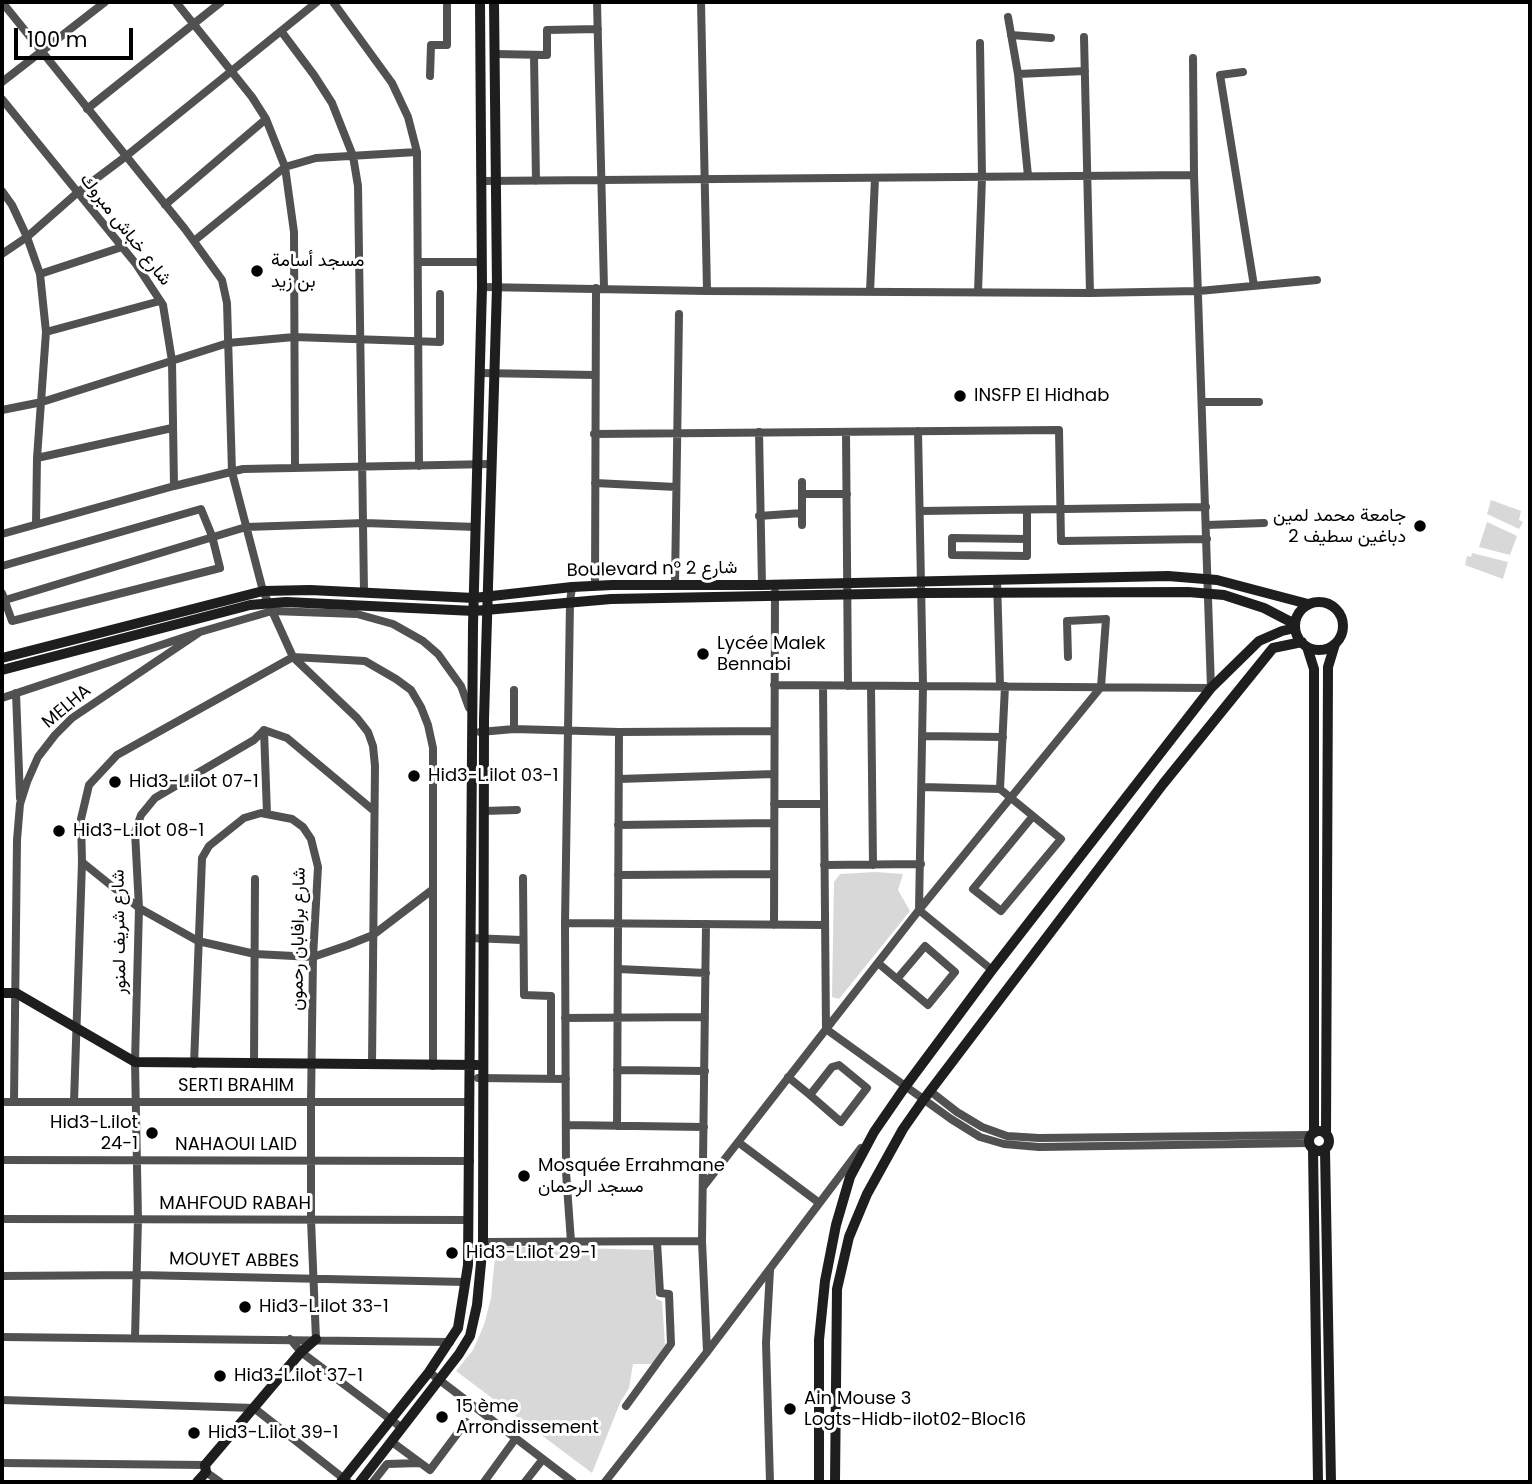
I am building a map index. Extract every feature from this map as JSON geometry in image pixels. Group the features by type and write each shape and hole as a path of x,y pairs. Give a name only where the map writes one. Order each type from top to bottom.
{"street":[{"path":"2,2 194,241 222,280 227,303 232,472 263,591 293,657 357,718 368,732 373,746 372,1064"},
{"path":"2,82 105,2"},
{"path":"176,2 266,119 285,167 294,232 295,467"},
{"path":"87,109 221,2"},
{"path":"2,254 27,237 77,193 317,2"},
{"path":"333,2 392,83 408,117 417,152 419,466"},
{"path":"430,76 431,45 447,45 447,2"},
{"path":"360,1482 470,1336 477,1306 483,1242 483,810 473,625 482,287 480,2"},
{"path":"2,1399 254,1408 345,1481 429,1372 458,1328 466,1282 469,1220 470,938 494,374 497,181 494,2"},
{"path":"595,586 595,375 602,180 597,2"},
{"path":"701,2 708,291"},
{"path":"1008,17 1018,74 1028,176"},
{"path":"495,54 547,55 547,30 598,29"},
{"path":"281,32 332,103 353,156 358,186 365,592"},
{"path":"1011,35 1051,38"},
{"path":"1084,37 1090,293"},
{"path":"978,292 982,177 980,43"},
{"path":"534,55 536,181"},
{"path":"1193,58 1194,175 1212,688"},
{"path":"481,71 495,70"},
{"path":"1018,74 1085,71"},
{"path":"1243,72 1220,75 1254,286"},
{"name":"شارع خباش مبروك","path":"2,99 122,247 160,301 167,321 172,361 174,486"},
{"path":"165,205 266,119"},
{"path":"194,241 285,167 316,158 417,152"},
{"path":"482,181 1194,175"},
{"path":"870,292 875,178"},
{"path":"2,191 12,205 27,237 40,274 46,332 37,458 36,524"},
{"path":"40,274 122,247"},
{"path":"418,262 482,262"},
{"path":"482,287 1090,293 1199,291 1317,281"},
{"path":"2,410 42,402 228,343 295,337 440,342 440,294"},
{"path":"46,332 160,301"},
{"path":"675,584 679,314"},
{"path":"480,373 595,375"},
{"path":"1203,402 1259,402"},
{"path":"37,458 172,428"},
{"path":"594,434 1059,430 1061,541 1207,539"},
{"path":"918,431 923,686 919,910"},
{"path":"759,432 762,585"},
{"path":"846,432 848,686"},
{"path":"2,534 232,472 295,467 491,464"},
{"path":"802,482 802,525"},
{"path":"595,483 676,487"},
{"path":"802,494 847,494"},
{"path":"920,511 1206,507"},
{"path":"2,566 201,509 212,536 220,568 12,621 2,598 212,536 246,527 365,523 476,527"},
{"path":"1027,510 1027,539 1027,556 952,555 952,538 1027,539"},
{"path":"760,516 802,513"},
{"path":"1207,525 1264,523"},
{"name":"Boulevard n° شارع 2","path":"922,587 997,579 1168,576 1209,579 1308,604"},
{"path":"997,579 1003,686 1000,789"},
{"path":"774,925 775,584"},
{"name":"Boulevard n° شارع 2","path":"2,658 263,591 310,590 486,598 572,587 775,584 847,588 922,587 998,592 1209,593 1246,601 1295,625"},
{"path":"570,1242 566,1125 565,923 572,587"},
{"name":"Boulevard n° شارع 2","path":"2,670 250,605 271,607 318,603 474,611 611,599 775,597 847,588"},
{"path":"605,1482 770,1270 992,970 1212,688 1259,641 1295,625 1301,609 1308,604 1324,602 1338,610 1344,625 1343,634 1335,644 1328,667 1326,1133 1330,1142 1325,1150 1331,1482"},
{"path":"2,698 271,607 357,614 379,619 409,632 438,654 452,671 466,697 477,728"},
{"path":"458,611 473,625"},
{"path":"703,1187 919,910 1101,687 1106,620 1067,621 1068,657"},
{"path":"1295,625 1314,669 1312,1140 1318,1482"},
{"name":"MELHA","path":"14,1101 17,840 20,804 38,757 72,718 200,632"},
{"path":"835,1482 836,1289 849,1237 867,1194 903,1129 1156,794 1273,648 1304,645 1322,650 1335,644"},
{"path":"74,1102 81,819 89,785 117,755 293,657 365,661 396,678 411,690 428,725 433,748 433,1066"},
{"path":"774,685 1212,688"},
{"path":"823,685 826,1029"},
{"path":"872,686 873,865"},
{"path":"514,690 514,729"},
{"path":"16,694 20,804"},
{"path":"477,728 619,732 774,731"},
{"path":"194,1064 202,858 209,846 244,818 267,814 264,730 287,738 373,810"},
{"name":"شارع شريف لمنور","path":"135,1338 138,1219 135,1062 139,908 135,832 141,814 155,798 254,740 264,730"},
{"path":"617,1126 619,732"},
{"path":"922,736 1003,737"},
{"path":"619,779 774,774"},
{"path":"922,787 1000,789 1033,816 1061,839 1001,911 973,889 1033,816"},
{"path":"774,804 824,804"},
{"path":"483,810 517,810"},
{"name":"شارع برافابان رحمون","path":"267,814 292,819 303,827 318,867 313,957 311,1102 311,1220 316,1339"},
{"path":"618,825 774,824"},
{"path":"82,862 139,908 198,941 255,954 313,957 373,935 432,890"},
{"path":"824,865 921,864"},
{"path":"618,875 774,874"},
{"path":"523,877 524,995 551,996 551,1079"},
{"path":"254,1064 255,879"},
{"path":"919,910 992,970"},
{"path":"565,923 825,925"},
{"path":"706,924 702,1241 707,1352"},
{"path":"470,938 522,940"},
{"path":"878,963 897,979 928,1004 955,972 925,946 897,979"},
{"path":"618,969 706,973"},
{"path":"2,993 16,993 135,1062 433,1066 470,1071 483,1078 566,1079"},
{"path":"565,1018 705,1017"},
{"path":"826,1029 905,1087 927,1095 980,1137 1004,1144 1039,1147 1312,1140 1320,1131 1326,1133"},
{"path":"470,1071 483,1065"},
{"path":"789,1077 841,1122 867,1088 839,1065 832,1067 810,1095"},
{"path":"617,1070 705,1070"},
{"name":"SERTI BRAHIM","path":"2,1101 470,1102"},
{"path":"566,1125 704,1127"},
{"path":"819,1482 819,1340 825,1281 836,1225 850,1177 874,1132"},
{"path":"1312,1140 1319,1152 1325,1150"},
{"path":"738,1142 818,1202"},
{"name":"NAHAOUI LAID","path":"2,1160 470,1161"},
{"name":"MAHFOUD RABAH","path":"2,1219 469,1220"},
{"path":"483,1242 702,1241"},
{"path":"626,1406 671,1344 668,1294 660,1293 657,1242"},
{"path":"770,1270 766,1343 770,1482"},
{"name":"MOUYET ABBES","path":"2,1276 138,1275 466,1282"},
{"path":"2,1337 450,1342"},
{"path":"290,1339 301,1352 402,1428"},
{"path":"197,1482 205,1468 254,1408 301,1352 316,1339"},
{"path":"429,1372 573,1482"},
{"path":"391,1442 430,1471 466,1422"},
{"path":"484,1482 516,1438"},
{"path":"530,1480 543,1459"},
{"path":"2,1463 205,1468 220,1482"},
{"path":"373,1482 387,1464 420,1463"}],"shaded area":[{"path":"1491,500 1521,511 1519,520 1523,522 1519,529 1487,514"},
{"path":"1487,522 1517,536 1510,555 1479,547"},
{"path":"1472,553 1508,562 1503,579 1465,565 1467,556 1471,557"},
{"path":"840,874 903,874 898,890 910,911 839,999 832,997 834,882"},
{"path":"496,1246 653,1250 656,1299 662,1301 665,1345 653,1364 633,1364 629,1388 620,1403 592,1473 456,1371 473,1350 484,1325 491,1298"}],"place":[{"name":"مسجد أسامة بن زيد","path":"257,271"},
{"name":"INSFP El Hidhab","path":"960,396"},
{"name":"جامعة محمد لمين دباغين سطيف 2","path":"1420,526"},
{"name":"Lycée Malek Bennabi","path":"703,654"},
{"name":"Hid3-L.ilot 03-1","path":"414,776"},
{"name":"Hid3-L.ilot 07-1","path":"115,782"},
{"name":"Hid3-L.ilot 08-1","path":"59,831"},
{"name":"Hid3-L.ilot 24-1","path":"152,1133"},
{"name":"Mosquée Errahmane مسجد الرحمان","path":"524,1176"},
{"name":"Hid3-L.ilot 29-1","path":"452,1253"},
{"name":"Hid3-L.ilot 33-1","path":"245,1307"},
{"name":"Hid3-L.ilot 37-1","path":"220,1376"},
{"name":"Ain Mouse 3 Logts-Hidb-ilot02-Bloc16","path":"790,1409"},
{"name":"15 ème Arrondissement","path":"442,1417"},
{"name":"Hid3-L.ilot 39-1","path":"194,1433"}]}
